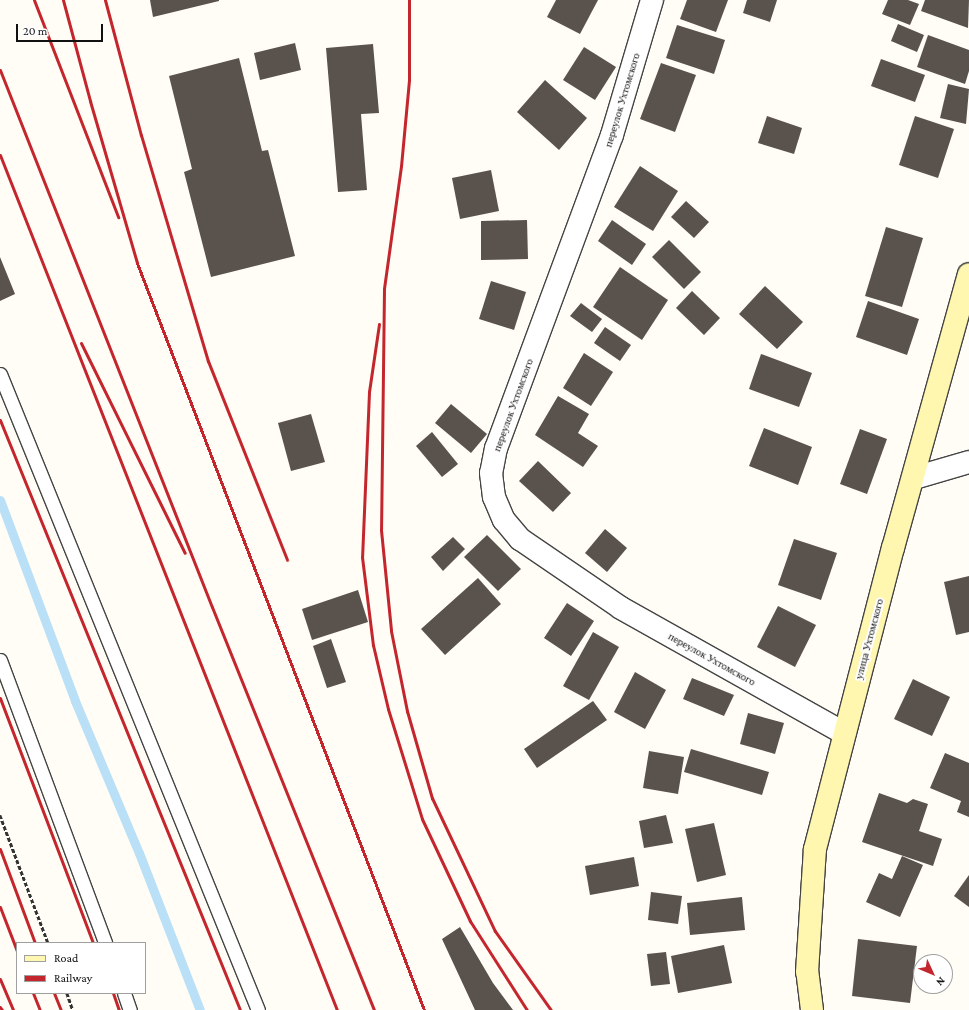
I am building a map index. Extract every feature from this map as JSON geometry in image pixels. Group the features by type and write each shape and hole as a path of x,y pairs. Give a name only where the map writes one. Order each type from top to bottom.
{"street":[{"name":"переулок Ухтомского","path":"652,0 612,135 496,448 491,473 494,497 504,520 520,539 621,608 844,733"},
{"name":"улица Ухтомского","path":"812,1010 807,972 815,849 844,733 969,274"},
{"path":"914,478 969,462"}],"lane":[{"path":"0,374 258,1010"},
{"path":"0,660 105,942"},
{"path":"124,994 130,1010"}],"path":[{"path":"0,815 48,942"},
{"path":"67,994 73,1010"}],"building":[{"path":"150,0 219,0 219,1 153,17"},
{"path":"556,0 598,0 580,34 547,17"},
{"path":"687,0 728,0 716,32 680,19"},
{"path":"747,0 777,0 770,22 743,13"},
{"path":"888,0 908,0 919,4 910,25 882,14"},
{"path":"925,0 969,0 968,28 921,11"},
{"path":"898,24 924,35 917,52 891,41"},
{"path":"677,25 725,40 714,74 666,58"},
{"path":"928,35 969,50 969,71 965,84 917,67"},
{"path":"295,43 301,70 260,80 254,53"},
{"path":"373,44 379,113 361,114 367,190 338,192 326,48"},
{"path":"584,47 616,67 595,100 563,80"},
{"path":"239,58 262,151 268,150 295,256 211,277 184,172 192,169 169,76"},
{"path":"881,59 925,75 915,102 871,86"},
{"path":"661,63 696,75 675,132 640,119"},
{"path":"545,80 587,118 559,150 517,112"},
{"path":"948,84 969,89 966,124 940,118"},
{"path":"767,116 802,128 794,154 758,143"},
{"path":"915,116 954,129 938,178 899,165"},
{"path":"640,166 678,191 653,231 614,207"},
{"path":"491,170 499,211 460,219 452,178"},
{"path":"686,201 709,222 694,238 671,217"},
{"path":"527,220 528,259 481,260 481,221"},
{"path":"612,220 646,244 632,265 598,241"},
{"path":"886,227 923,238 902,307 865,296"},
{"path":"669,240 701,272 684,289 652,257"},
{"path":"0,257 15,294 0,301"},
{"path":"620,267 668,300 642,340 593,307"},
{"path":"491,281 526,292 514,330 479,319"},
{"path":"765,286 803,322 777,349 739,314"},
{"path":"692,291 720,318 704,335 676,308"},
{"path":"868,301 919,319 907,355 856,337"},
{"path":"581,303 602,319 592,332 570,316"},
{"path":"605,327 631,345 620,361 594,343"},
{"path":"584,353 613,372 591,406 563,388"},
{"path":"761,354 812,373 799,407 749,389"},
{"path":"558,396 589,414 578,433 598,446 583,467 535,435"},
{"path":"451,404 487,434 471,453 435,423"},
{"path":"311,414 325,462 291,471 278,423"},
{"path":"764,428 812,447 798,485 749,466"},
{"path":"860,429 887,439 867,494 840,484"},
{"path":"432,432 458,464 442,477 416,446"},
{"path":"538,461 571,493 553,512 519,481"},
{"path":"605,529 627,548 607,572 585,553"},
{"path":"487,535 521,569 498,591 464,557"},
{"path":"453,537 465,549 443,571 431,557"},
{"path":"794,539 837,553 821,600 778,585"},
{"path":"969,576 969,632 956,635 944,582"},
{"path":"478,578 501,604 445,655 421,629"},
{"path":"358,590 368,622 312,640 302,609"},
{"path":"567,603 594,621 571,656 544,638"},
{"path":"778,606 816,625 795,667 757,647"},
{"path":"593,632 619,647 589,700 563,686"},
{"path":"331,639 346,682 327,688 313,646"},
{"path":"635,672 666,690 645,729 614,712"},
{"path":"692,678 734,695 724,716 683,699"},
{"path":"913,679 950,697 932,736 894,719"},
{"path":"593,701 607,720 537,768 524,749"},
{"path":"748,713 784,723 775,754 740,744"},
{"path":"691,749 769,772 762,795 684,772"},
{"path":"649,751 684,757 678,794 643,788"},
{"path":"945,753 969,763 969,817 957,812 961,801 930,788"},
{"path":"879,793 907,803 913,799 928,804 919,831 942,839 933,866 862,842"},
{"path":"666,815 673,843 644,848 639,821"},
{"path":"714,823 726,875 697,882 685,829"},
{"path":"902,856 923,865 900,917 866,902 879,873 892,879"},
{"path":"634,857 639,886 590,895 585,866"},
{"path":"969,875 969,907 954,896"},
{"path":"651,892 682,896 678,924 648,920"},
{"path":"742,897 745,930 690,935 687,903"},
{"path":"460,927 493,983 513,1010 475,1010 442,939"},
{"path":"858,939 917,946 916,954 913,954 913,979 910,1003 852,996"},
{"path":"724,945 732,983 678,993 671,956"},
{"path":"666,952 670,984 651,986 647,954"}],"waterway":[{"path":"0,500 75,701 139,853 200,1010"}],"railway":[{"path":"34,0 118,217"},
{"path":"63,0 90,101 137,263 424,1010"},
{"path":"105,0 141,135 208,361 287,560"},
{"path":"409,0 409,80 401,166 384,289 381,530 391,631 407,711 432,798 495,931 551,1010"},
{"path":"0,70 212,607 374,1010"},
{"path":"0,155 337,1010"},
{"path":"379,324 369,392 362,557 373,645 388,709 422,819 470,921 527,1010"},
{"path":"81,343 185,553"},
{"path":"0,420 240,1010"},
{"path":"0,698 93,942"},
{"path":"0,849 35,942"},
{"path":"0,907 16,948"},
{"path":"0,979 13,1010"},
{"path":"33,994 40,1010"},
{"path":"54,994 61,1010"},
{"path":"113,994 119,1010"}]}
